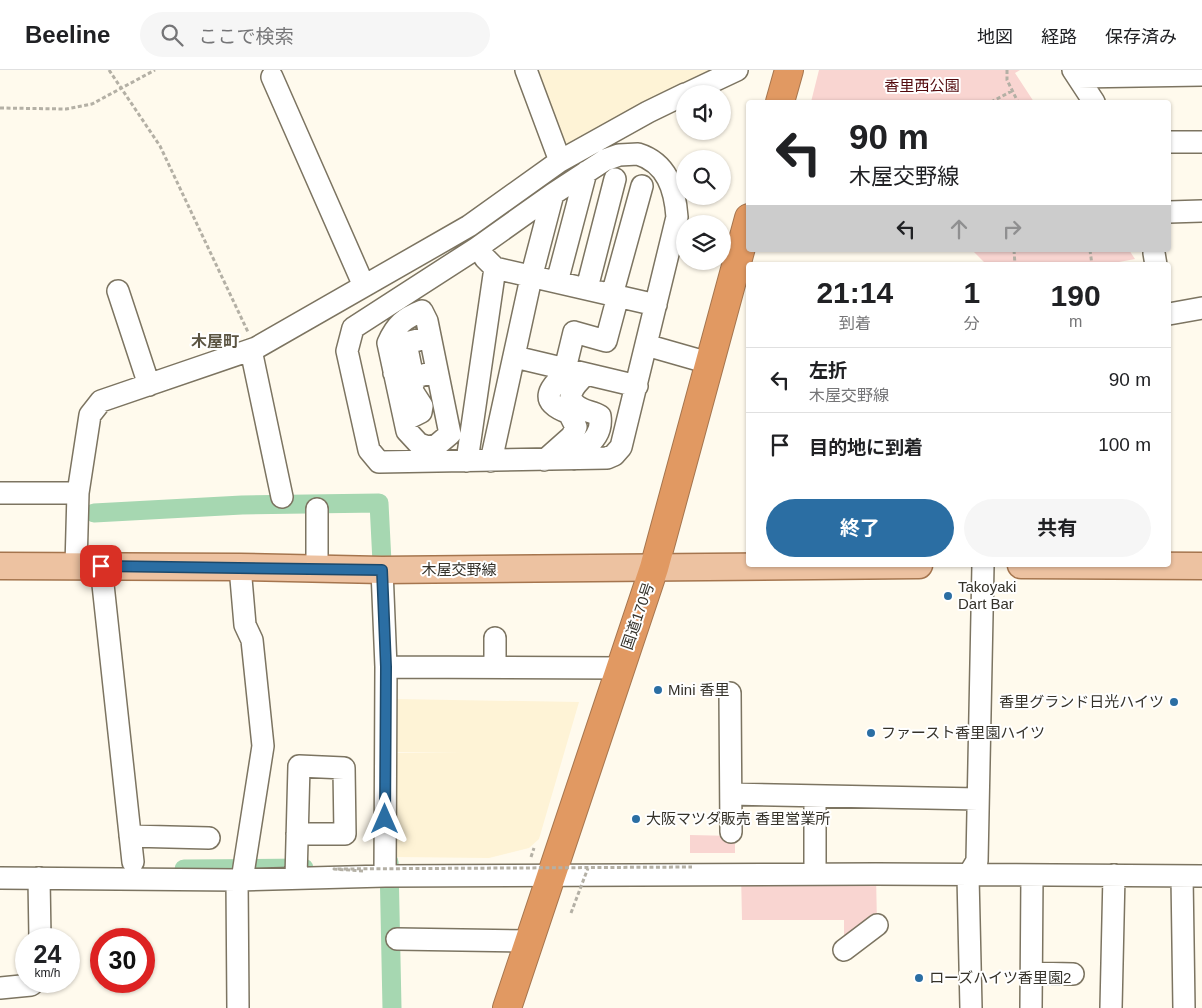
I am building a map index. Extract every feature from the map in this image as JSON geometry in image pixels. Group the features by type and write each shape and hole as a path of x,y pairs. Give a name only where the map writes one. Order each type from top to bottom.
{"highway":[{"path":"781,100 789,70"},
{"name":"国道170号","path":"507,1008 654,568 746,229"}],"main road":[{"name":"木屋交野線","path":"0,566 240,566 382,570 746,566"},
{"path":"1171,566 1202,566"}],"street":[{"path":"526,70 560,161"},
{"path":"705,85 737,70"},
{"path":"1076,73 1202,75"},
{"path":"1076,73 1093,100"},
{"path":"272,77 364,286"},
{"path":"133,862 78,494 90,414 102,401 253,349 469,226 560,161 648,112 676,99"},
{"path":"1171,142 1202,142"},
{"path":"638,154 650,158 662,167 676,201 677,217 621,447 614,455 607,458 378,462 370,450 347,351 349,336 360,322 412,291 477,248 586,172 612,158 638,154"},
{"path":"557,282 586,172"},
{"path":"587,288 615,179"},
{"path":"574,459 600,432 602,425 600,416 594,412 582,410 575,404 571,396 575,371 574,332 606,341 620,296 642,186"},
{"path":"491,461 531,278 553,194"},
{"path":"1171,212 1202,211"},
{"path":"477,248 495,268 531,278 587,288 656,305"},
{"path":"467,461 495,268"},
{"path":"118,291 149,385"},
{"path":"412,291 422,311 430,337 450,434 437,445 428,447 412,438 407,431 388,343 394,330 405,318 422,311"},
{"path":"1171,314 1202,308"},
{"path":"394,373 412,368 406,343 430,337"},
{"path":"646,345 709,363"},
{"path":"253,349 282,497"},
{"path":"515,357 636,386"},
{"path":"404,420 421,412 422,406 411,389 416,377 437,371"},
{"path":"545,460 572,436 576,428 569,413 556,409 550,402 548,394 551,386 575,371"},
{"path":"0,493 78,494"},
{"path":"317,509 317,568"},
{"path":"238,1008 241,875 263,746 252,640 245,624 240,566"},
{"path":"971,1008 968,876 977,861 983,567"},
{"path":"382,570 386,667 385,876"},
{"path":"495,667 496,638"},
{"path":"386,667 621,668"},
{"path":"730,693 731,832"},
{"path":"731,794 978,799"},
{"path":"815,796 815,874"},
{"path":"296,871 297,834"},
{"path":"130,836 209,838"},
{"path":"0,878 241,875 296,871 385,876 552,877 815,874 1192,876 1184,1008"},
{"path":"1031,1008 1032,875"},
{"path":"1111,1008 1114,875"},
{"path":"38,878 40,928"},
{"path":"844,950 877,925"},
{"path":"397,940 530,941"},
{"path":"1031,973 1073,974"},
{"path":"0,988 15,987"}],"path":[{"path":"109,70 123,88 160,146 253,349"},
{"path":"0,108 66,109 92,104 154,70"},
{"path":"1007,70 1007,80 1017,100"},
{"path":"995,100 1012,91"},
{"path":"363,871 334,869 692,867"},
{"path":"571,913 588,868"}],"shaded area":[{"path":"529,70 724,70 694,85 676,85 676,94 560,153"},
{"path":"394,699 579,702 539,839 529,848 489,858 397,857 395,753 461,752 395,752"}],"green space":[{"name":"香里西公園","path":"819,70 1020,70 1015,73 1033,100 812,100"},
{"path":"974,252 1130,252 1135,259 1119,262 984,262"},
{"path":"690,835 735,836 735,853 690,853"},
{"path":"741,873 876,874 877,925 844,950 844,920 742,920"}],"waterway":[{"path":"94,513 242,505 379,503 383,582"},
{"path":"389,862 392,1008"},
{"path":"184,869 304,868"}],"place":[{"name":"Takoyaki Dart Bar","path":"948,596"},
{"name":"Mini 香里","path":"658,690"},
{"name":"香里グランド日光ハイツ","path":"1174,702"},
{"name":"ファースト香里園ハイツ","path":"871,733"},
{"name":"大阪マツダ販売 香里営業所","path":"636,819"},
{"name":"ローズハイツ香里園2","path":"919,978"}],"district":[{"name":"木屋町","path":"215,341"}],"route":[{"path":"101,566 240,566 382,570 386,667 385,819"}]}
